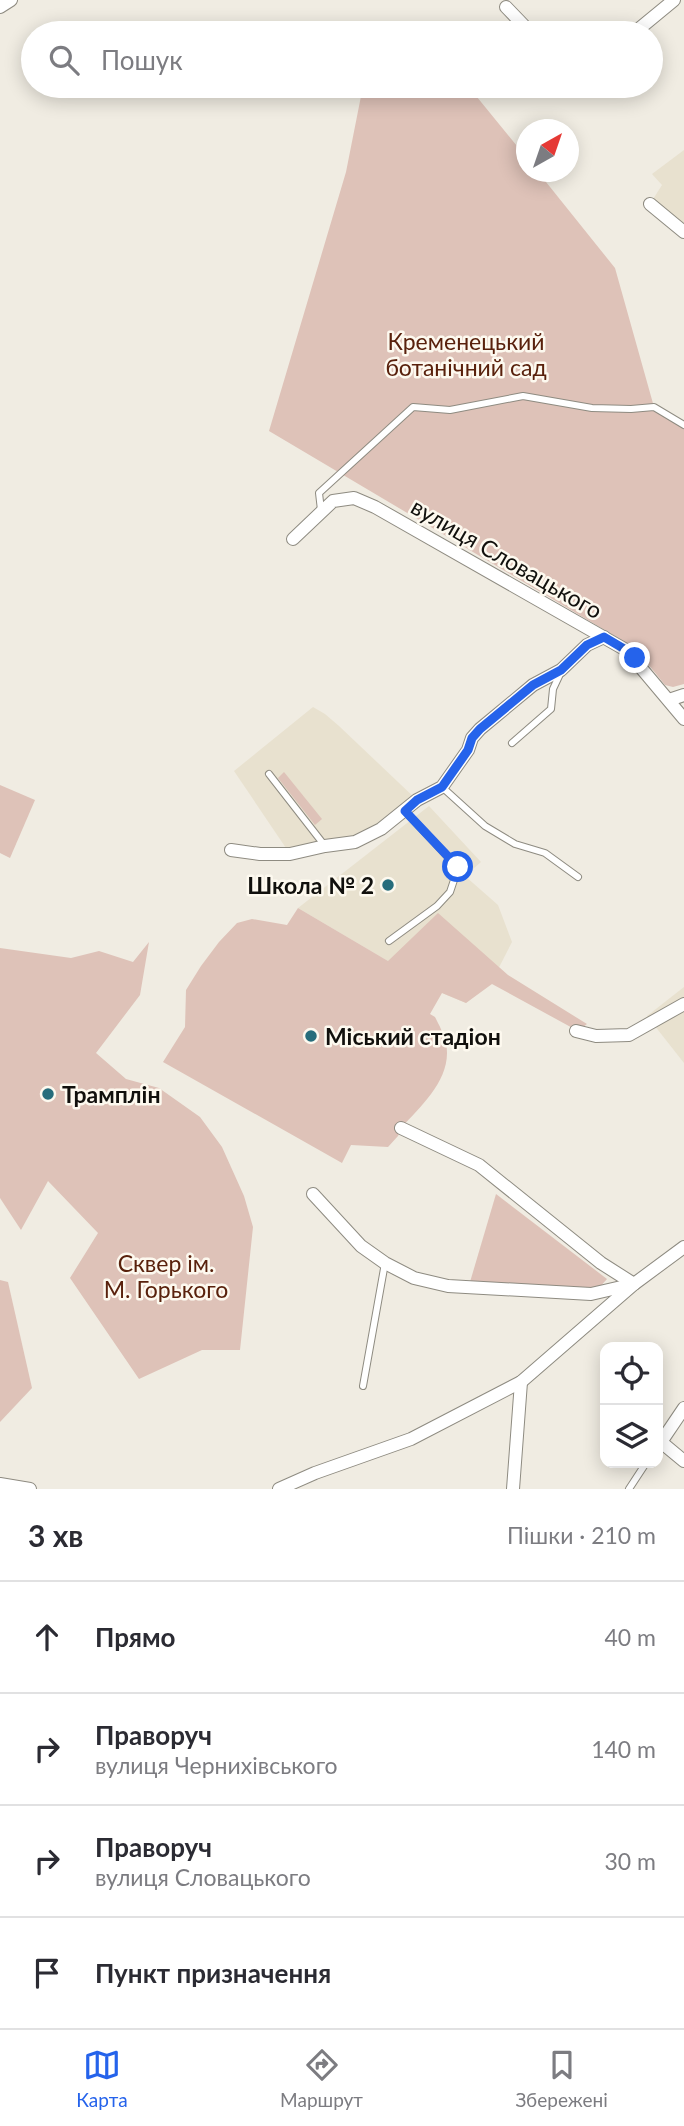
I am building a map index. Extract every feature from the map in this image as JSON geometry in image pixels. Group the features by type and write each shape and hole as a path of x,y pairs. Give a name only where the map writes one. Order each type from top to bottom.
{"street":[{"path":"0,7 11,0"},
{"path":"649,21 674,0 684,8"},
{"path":"506,6 520,21"},
{"path":"650,204 684,232"},
{"name":"вулиця Словацького","path":"293,539 333,501 354,498 626,650 684,719"},
{"path":"231,850 290,854 355,842 381,829 417,800 442,787 480,729 533,685 561,670 587,645 604,637"},
{"path":"669,700 684,695"},
{"path":"576,1031 596,1035 629,1035 684,1004"},
{"path":"401,1128 479,1165 601,1263 634,1284"},
{"path":"313,1194 362,1246 385,1264 414,1278 448,1286 591,1294 634,1284"},
{"path":"279,1489 315,1473 411,1439 521,1382 634,1284 684,1247"},
{"path":"513,1489 521,1382"},
{"path":"663,1438 684,1408"},
{"path":"663,1447 684,1461"},
{"path":"0,1484 30,1489"}],"lane":[{"path":"322,512 319,493 413,407 450,410 523,396 592,408 631,410 654,407 684,425"},
{"path":"512,743 551,709 553,689 561,670"},
{"path":"269,774 325,846"},
{"path":"442,787 485,826 515,844 545,853 578,877"},
{"path":"389,942 437,906 450,892 458,867 405,811"},
{"path":"363,1385 385,1264"},
{"path":"629,1489 643,1468"}],"shaded area":[{"path":"684,150 684,232 650,204 662,185 652,174"},
{"path":"313,707 339,726 417,800 381,829 290,854 234,771"},
{"path":"429,806 481,862 465,876 498,905 512,942 491,983 466,1003 442,993 298,908"},
{"path":"684,987 684,1063 647,1016"}],"green space":[{"name":"Кременецький ботанічний сад","path":"361,98 478,98 516,145 516,182 546,182 615,268 654,407 684,425 684,684 673,687 665,685 635,648 269,431 346,172"},
{"path":"284,772 322,819 315,825 278,778"},
{"path":"0,785 35,800 10,858 0,853"},
{"name":"Міський стадіон","path":"298,908 388,961 438,913 508,975 587,1024 578,1031 492,984 466,1003 442,993 430,1014 435,1017 443,1033 447,1056 445,1068 434,1090 388,1147 351,1145 342,1163 163,1062 185,1027 186,990 219,942 237,923 252,919 287,925"},
{"name":"Сквер ім. М. Горького","path":"149,942 140,995 96,1053 126,1079 159,1088 200,1117 222,1147 244,1196 253,1227 240,1350 202,1350 139,1379 70,1278 98,1233 48,1181 21,1230 0,1198 0,948 71,958 99,951 133,962"},
{"path":"496,1194 607,1279 599,1288 470,1282"},
{"path":"0,1280 8,1282 32,1388 0,1422"}],"place":[{"name":"Школа № 2","path":"388,885"},
{"name":"Міський стадіон","path":"311,1036"},
{"name":"Трамплін","path":"48,1094"}],"route":[{"path":"458,867 405,811 417,800 442,787 480,729 533,685 561,670 587,645 604,637 635,658"}]}
